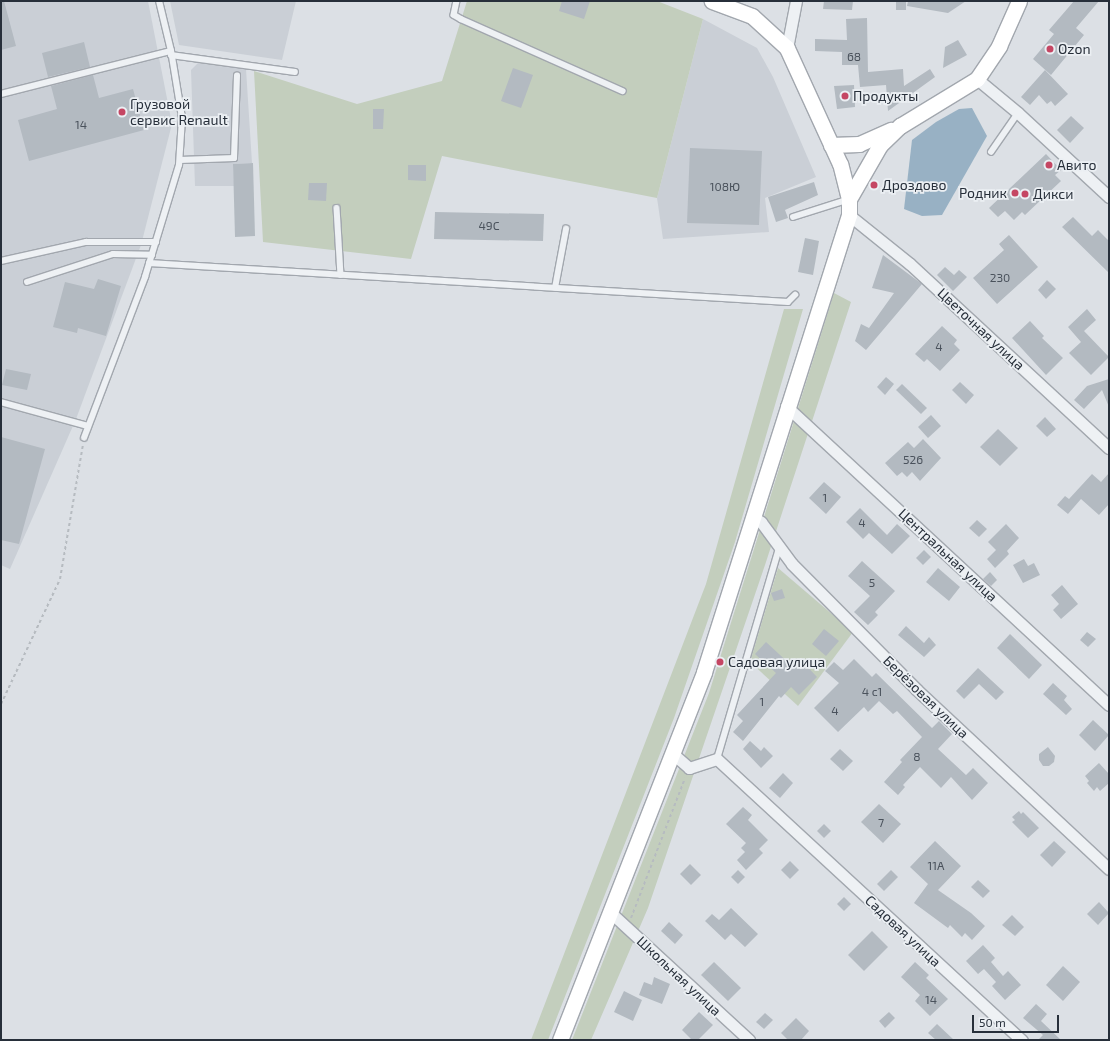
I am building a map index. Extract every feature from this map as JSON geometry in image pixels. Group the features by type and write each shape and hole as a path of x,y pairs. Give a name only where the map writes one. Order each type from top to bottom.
{"street":[{"path":"560,1040 704,672 786,406 849,215 849,199 840,164 788,48 752,16 712,1"},
{"path":"788,48 796,1"},
{"path":"831,145 859,144 900,126 977,78 999,46 1019,1"},
{"path":"977,78 1018,113 1109,197"},
{"path":"849,199 880,145 900,126"},
{"name":"Цветочная улица","path":"849,215 910,264 1109,448"},
{"name":"Центральная улица","path":"786,406 1109,705"},
{"name":"Берёзовая улица","path":"752,516 760,522 792,564 917,690 1109,869"},
{"path":"672,753 689,768 717,759"},
{"name":"Садовая улица","path":"717,759 1022,1040"},
{"name":"Школьная улица","path":"610,912 749,1040"}],"lane":[{"path":"84,438 152,255 180,160 182,118 171,53 159,1"},
{"path":"457,1 454,15 461,19 623,91"},
{"path":"1,94 171,53 295,72"},
{"path":"180,160 234,158 237,76"},
{"path":"991,152 1018,113"},
{"path":"793,217 849,199"},
{"path":"337,208 341,274"},
{"path":"556,288 566,229"},
{"path":"1,262 86,242 156,242"},
{"path":"27,282 113,254 152,255"},
{"path":"149,263 788,302 795,295"},
{"path":"1,402 88,426"},
{"path":"717,759 779,547"}],"path":[{"path":"1,704 60,579 84,438"},
{"path":"627,928 689,768"}],"shaded area":[{"path":"1,1 148,1 172,124 141,245 76,419 10,569 1,565"},
{"path":"170,1 296,1 282,60 179,45"},
{"path":"703,19 757,48 773,77 816,177 765,198 769,232 663,239 657,198"},
{"path":"199,62 246,69 252,163 233,164 234,186 195,186 191,70"}],"green space":[{"path":"467,1 657,1 703,19 657,198 442,156 411,259 263,242 254,71 357,104 442,81"},
{"path":"834,293 851,302 765,565 648,908 591,1040 572,1040 709,693"},
{"path":"784,309 803,309 735,542 674,718 548,1040 531,1040 706,584"},
{"path":"778,568 853,632 798,706 750,662"}],"water":[{"path":"972,108 987,136 942,215 922,216 904,209 912,140 936,122 959,109"}],"building":[{"path":"4,1 16,46 1,50 1,2"},
{"path":"562,1 590,1 584,19 559,11"},
{"path":"824,1 853,1 852,10 823,9"},
{"path":"896,1 906,1 906,10 896,10"},
{"path":"908,1 966,1 948,13 907,6"},
{"path":"1074,1 1099,1 1076,28 1084,35 1051,75 1033,59 1054,34 1049,30"},
{"path":"867,18 868,72 903,69 904,86 930,69 935,77 888,111 886,85 860,87 858,65 842,65 842,52 815,51 815,39 847,40 846,19"},
{"path":"958,40 967,55 943,68 945,47"},
{"path":"84,42 90,67 48,77 42,53"},
{"path":"513,68 533,75 521,108 501,101"},
{"path":"1045,70 1068,94 1055,106 1051,101 1047,104 1039,95 1030,105 1021,97"},
{"path":"93,75 99,98 133,89 144,130 29,161 18,120 57,109 51,86"},
{"name":"Продукты","path":"854,85 855,107 837,109 834,86"},
{"path":"373,109 384,109 383,129 373,129"},
{"path":"1071,116 1084,128 1070,143 1057,130"},
{"path":"690,148 762,151 759,225 687,223"},
{"name":"Дикси","path":"1046,154 1061,170 1055,175 1061,181 1025,215 1022,212 1014,220 1005,211 998,217 989,208"},
{"path":"253,163 255,236 235,237 233,164"},
{"path":"408,165 426,165 426,181 408,180"},
{"path":"814,182 818,195 785,210 788,218 776,222 768,197"},
{"path":"309,183 327,183 326,201 308,200"},
{"path":"435,212 544,214 543,241 434,239"},
{"path":"1073,217 1092,236 1098,230 1109,241 1109,273 1062,227"},
{"path":"1009,235 1038,267 997,304 973,278 1004,250 999,244"},
{"path":"805,238 819,241 813,275 798,272"},
{"path":"883,255 922,284 866,350 855,341 861,324 869,328 894,293 872,288"},
{"path":"945,267 954,275 959,270 967,277 953,291 937,275"},
{"path":"98,279 121,286 106,336 78,328 77,333 53,327 65,282 94,289"},
{"path":"1047,280 1056,289 1046,299 1038,290"},
{"path":"1087,309 1096,320 1084,331 1109,357 1091,375 1069,353 1081,342 1068,327"},
{"path":"1030,321 1044,336 1042,338 1063,358 1046,375 1012,338"},
{"path":"942,326 957,340 954,344 960,350 940,371 927,359 924,362 915,354"},
{"path":"6,369 31,374 27,390 2,385"},
{"path":"886,377 894,384 885,395 877,387"},
{"path":"1109,379 1109,407 1102,390 1084,409 1074,400 1087,386"},
{"path":"960,382 974,395 966,404 952,390"},
{"path":"902,384 927,408 921,414 896,390"},
{"path":"931,415 941,426 928,438 918,427"},
{"path":"1045,417 1056,429 1047,437 1036,426"},
{"path":"998,429 1018,448 1000,466 980,447"},
{"path":"1,437 45,449 19,544 1,540"},
{"path":"923,439 941,458 920,481 912,472 907,477 902,472 897,476 885,463 908,442 914,448"},
{"path":"1109,473 1109,504 1099,515 1081,499 1068,514 1057,505 1065,496 1069,499 1092,474 1101,482"},
{"path":"824,482 841,497 826,514 809,498"},
{"path":"860,508 887,535 897,524 910,536 892,554 869,533 863,539 846,522"},
{"path":"977,520 987,529 979,537 969,528"},
{"path":"1006,524 1019,538 1007,551 1009,554 995,568 987,559 996,550 988,542"},
{"path":"924,550 931,557 923,565 916,558"},
{"path":"1024,559 1028,566 1034,563 1040,575 1023,583 1013,565"},
{"path":"862,561 895,591 875,612 878,615 868,625 854,612 870,596 848,576"},
{"path":"938,568 960,587 949,601 926,582"},
{"path":"990,572 997,580 991,586 983,579"},
{"path":"1062,585 1078,604 1061,619 1053,610 1059,604 1051,595"},
{"path":"782,589 785,598 774,601 771,593"},
{"path":"906,626 924,643 929,637 936,645 924,657 898,635"},
{"path":"824,629 839,641 826,656 812,644"},
{"path":"1087,632 1096,639 1088,647 1080,640"},
{"path":"1010,634 1042,665 1029,679 997,648"},
{"path":"766,642 793,667 800,659 817,677 799,695 791,687 781,698 779,696 743,741 733,732 743,721 737,715 776,673 755,654"},
{"path":"854,659 872,677 876,673 932,728 939,721 952,734 938,749 966,775 973,768 988,783 972,800 951,777 941,788 920,767 903,785 905,787 898,795 884,782 902,762 900,760 922,737 897,711 893,714 879,701 868,712 864,707 838,732 814,708 839,683 825,671 834,662 843,670"},
{"path":"978,668 1004,692 996,700 979,684 964,699 956,691"},
{"path":"1053,683 1067,696 1064,700 1072,709 1066,715 1043,694"},
{"path":"1093,720 1109,735 1095,751 1079,735"},
{"path":"750,741 761,751 764,747 773,756 761,768 743,749"},
{"path":"1048,747 1055,756 1054,762 1049,766 1043,766 1039,760 1039,754"},
{"path":"840,749 853,761 843,771 830,759"},
{"path":"1099,763 1109,774 1109,783 1100,791 1097,787 1094,791 1087,783 1089,781 1085,776"},
{"path":"783,773 793,783 780,798 769,788"},
{"path":"879,804 901,824 883,843 861,822"},
{"path":"743,807 752,815 748,820 768,840 759,849 763,853 746,870 737,860 745,852 741,848 746,843 726,824"},
{"path":"1019,811 1021,814 1023,812 1039,828 1028,838 1012,822 1015,820 1012,817"},
{"path":"824,824 831,831 824,838 817,831"},
{"path":"935,841 961,866 938,890 971,913 985,926 972,940 965,933 962,937 950,925 948,928 914,903 928,884 910,867"},
{"path":"1054,841 1066,852 1052,867 1040,855"},
{"path":"790,861 799,870 790,879 781,870"},
{"path":"690,864 701,875 691,885 680,874"},
{"path":"738,870 745,877 738,884 731,877"},
{"path":"891,870 898,877 884,891 877,884"},
{"path":"978,880 990,891 983,898 971,887"},
{"path":"844,897 851,904 844,911 837,904"},
{"path":"1099,902 1109,913 1098,925 1087,914"},
{"path":"731,908 758,934 745,947 731,934 725,940 705,921 712,914 719,920"},
{"path":"1012,915 1024,927 1015,936 1002,925"},
{"path":"669,922 683,935 675,944 661,931"},
{"path":"872,931 888,947 864,971 848,955"},
{"path":"983,945 995,958 991,962 1003,976 1008,971 1021,985 1005,1000 992,986 996,982 984,969 978,974 966,961"},
{"path":"714,962 741,988 728,1001 701,975"},
{"path":"915,962 929,975 926,978 948,999 930,1016 915,1001 920,995 901,977"},
{"path":"1063,966 1080,982 1063,1001 1046,985"},
{"path":"654,977 670,984 662,1004 639,995 644,982 652,985"},
{"path":"624,991 642,1000 633,1021 614,1012"},
{"path":"1036,1004 1047,1014 1041,1021 1061,1040 1038,1040 1043,1035 1023,1018"},
{"path":"699,1012 713,1025 698,1040 692,1040 682,1030"},
{"path":"889,1012 895,1018 885,1028 879,1021"},
{"path":"765,1013 773,1020 764,1029 756,1022"},
{"path":"796,1018 809,1031 801,1040 788,1040 781,1033"},
{"path":"937,1024 954,1040 936,1040 928,1033"}],"place":[{"name":"Ozon","path":"1050,49"},
{"name":"Продукты","path":"845,96"},
{"name":"Грузовой сервис Renault","path":"122,112"},
{"name":"Авито","path":"1049,165"},
{"name":"Дроздово","path":"874,185"},
{"name":"Родник","path":"1015,193"},
{"name":"Дикси","path":"1025,194"},
{"name":"Садовая улица","path":"720,662"}]}
